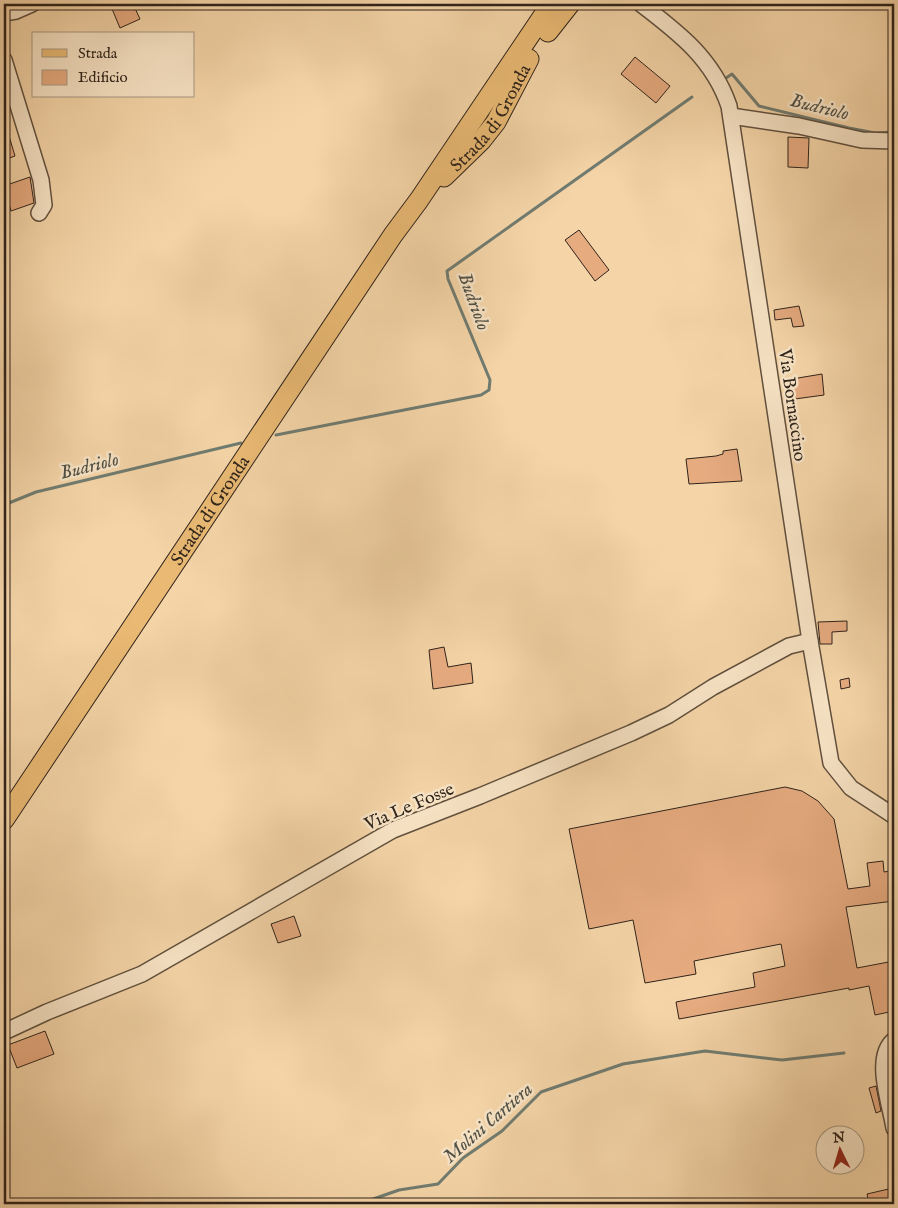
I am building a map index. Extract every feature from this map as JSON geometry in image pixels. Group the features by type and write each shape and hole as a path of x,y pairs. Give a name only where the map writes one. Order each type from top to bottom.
{"main road":[{"name":"Strada di Gronda","path":"4,820 393,235 419,200 551,4"},
{"name":"Strada di Gronda","path":"419,200 481,141 496,122 523,67 570,4"}],"street":[{"path":"4,13 16,11 32,4"},
{"name":"Via Bornaccino","path":"641,4 678,32 703,57 722,86 731,116 810,640 831,763 851,788 894,816"},
{"path":"4,60 41,180 44,205 39,212"},
{"path":"731,116 799,126 862,140 894,140"},
{"name":"Via Le Fosse","path":"4,1032 47,1012 142,974 393,830 631,733 669,715 713,687 789,646 810,640"},
{"path":"894,1040 888,1045 882,1062 894,1128"}],"building":[{"path":"110,4 133,4 140,19 120,28"},
{"path":"635,57 670,86 656,103 621,74"},
{"path":"4,126 6,126 15,156 4,160"},
{"path":"788,137 809,138 808,168 788,167"},
{"path":"30,177 34,203 11,211 4,186"},
{"path":"579,230 609,270 595,281 565,240"},
{"path":"799,306 804,326 793,327 791,318 775,320 774,310"},
{"path":"822,374 824,395 795,399 792,379"},
{"path":"737,449 742,481 689,484 686,459 716,456 723,454 723,451"},
{"path":"847,621 847,631 832,632 832,644 820,644 818,622"},
{"path":"444,647 448,667 471,663 473,683 433,689 429,650"},
{"path":"849,678 850,687 841,689 840,680"},
{"path":"785,787 802,791 818,801 834,819 848,889 870,886 867,863 883,861 884,872 890,871 894,901 846,907 857,968 894,961 894,1011 875,1015 869,986 679,1019 676,1002 755,987 753,973 785,966 781,944 694,961 696,974 645,983 633,920 589,929 569,829"},
{"path":"294,916 301,936 278,943 271,924"},
{"path":"45,1031 54,1054 17,1068 8,1045"},
{"path":"876,1086 881,1111 876,1113 869,1088"},
{"path":"893,1188 894,1203 869,1204 867,1194"}],"waterway":[{"name":"Budriolo","path":"726,78 732,74 759,106 849,128 875,133 894,132"},
{"name":"Budriolo","path":"276,435 481,395 489,390 490,380 448,279 447,271 692,97"},
{"name":"Budriolo","path":"4,505 36,492 241,443"},
{"name":"Molini Cartiera","path":"359,1204 399,1190 438,1184 463,1158 502,1131 541,1092 623,1064 705,1051 782,1060 844,1053"}]}
